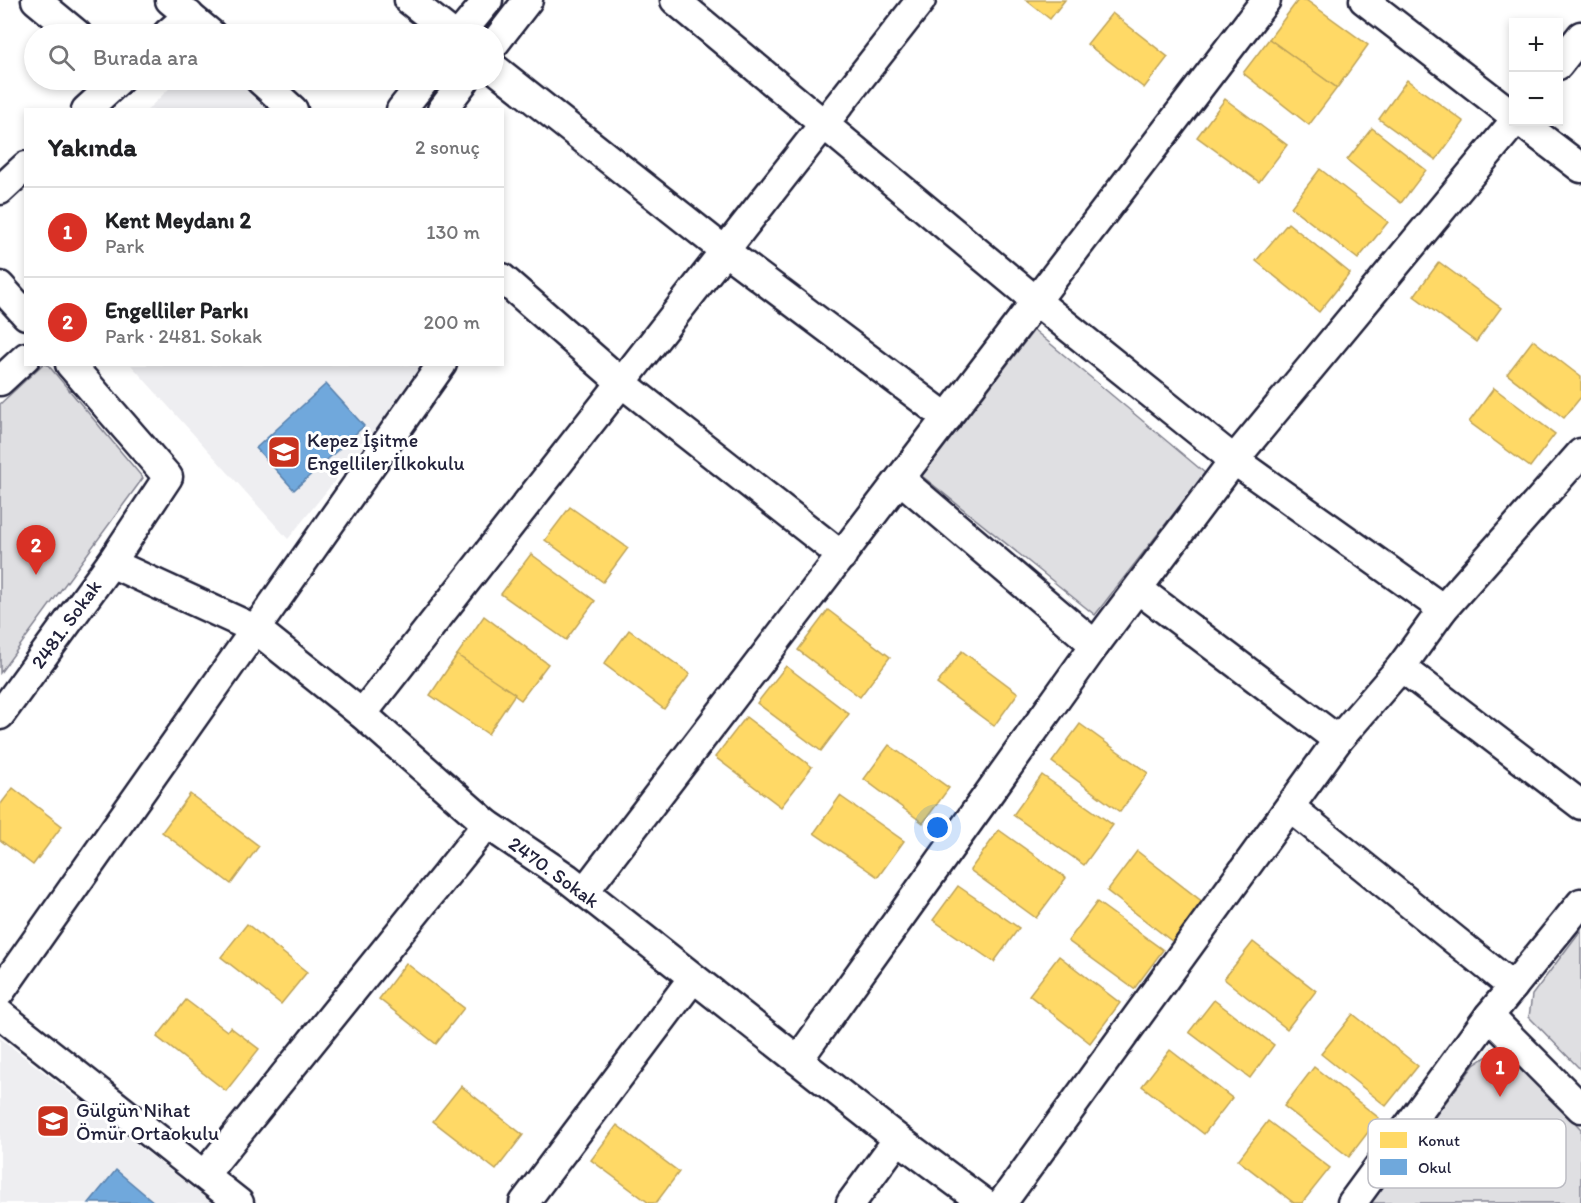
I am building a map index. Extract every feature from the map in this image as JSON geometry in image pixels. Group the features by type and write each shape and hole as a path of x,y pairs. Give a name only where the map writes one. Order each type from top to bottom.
{"street":[{"path":"36,0 65,24"},
{"path":"409,0 439,24"},
{"path":"468,24 488,0"},
{"path":"504,31 528,0"},
{"path":"675,0 1036,301 1234,460 1443,609"},
{"path":"362,714 921,0"},
{"path":"585,892 1266,0"},
{"path":"1364,0 1509,112"},
{"path":"172,24 180,7 200,24"},
{"path":"1563,59 1581,36"},
{"path":"504,76 724,251 947,418"},
{"path":"88,108 108,90"},
{"path":"271,90 291,108"},
{"path":"403,108 416,90"},
{"path":"444,108 457,90"},
{"path":"798,1060 1095,645 1234,460 1511,126"},
{"path":"1526,126 1581,168"},
{"path":"0,189 24,168"},
{"path":"504,279 621,383 842,556"},
{"path":"0,286 24,313"},
{"path":"0,381 24,359"},
{"name":"2481. Sokak","path":"0,715 111,563 168,477 72,366"},
{"path":"0,992 257,630 441,366"},
{"path":"1002,1203 1338,740 1401,667 1443,609 1581,453"},
{"path":"900,480 1095,645"},
{"name":"2470. Sokak","path":"111,563 257,630 362,714 487,824 567,878 898,1139 984,1203"},
{"path":"1138,589 1338,740"},
{"path":"1401,667 1581,805"},
{"path":"1290,807 1513,987"},
{"path":"204,1175 487,824"},
{"path":"1414,1119 1489,1016 1581,903"},
{"path":"524,1203 693,978"},
{"path":"0,1014 239,1203"},
{"path":"1489,1016 1581,1108"},
{"path":"852,1203 898,1139"},
{"path":"1352,1203 1368,1181"}],"shaded area":[{"path":"168,90 265,90 286,108 149,108"},
{"path":"1034,330 1205,473 1095,615 922,476"},
{"path":"41,366 49,366 143,478 0,673 0,404"},
{"name":"Kepez İşitme Engelliler İlkokulu","path":"132,366 427,366 288,539"},
{"path":"1581,930 1581,1070 1529,1017 1532,995"},
{"name":"Gülgün Nihat Ömür Ortaokulu","path":"0,1038 212,1203 0,1203"},
{"path":"1503,1054 1515,1060 1581,1129 1581,1203 1369,1203 1380,1188 1566,1188 1566,1119 1433,1119 1474,1065 1486,1057"}],"building: Konut":[{"path":"1026,0 1065,0 1050,19"},
{"path":"1298,0 1306,0 1368,45 1337,88 1269,39"},
{"path":"1112,13 1168,57 1144,88 1087,44"},
{"path":"1269,39 1337,88 1309,125 1243,73"},
{"path":"1407,80 1464,122 1436,160 1379,119"},
{"path":"1225,99 1287,145 1259,182 1197,137"},
{"path":"1372,128 1426,170 1401,203 1347,160"},
{"path":"1320,169 1388,222 1358,259 1291,207"},
{"path":"1288,223 1350,273 1319,312 1256,261"},
{"path":"1439,262 1501,308 1476,342 1414,296"},
{"path":"1533,340 1581,377 1581,397 1564,418 1507,374"},
{"path":"1494,388 1555,434 1530,467 1469,422"},
{"path":"570,507 628,548 603,582 545,540"},
{"path":"531,554 595,601 566,640 501,594"},
{"path":"828,610 890,657 860,697 798,650"},
{"path":"484,616 548,664 521,700 457,655"},
{"path":"629,630 690,674 664,709 604,664"},
{"path":"962,651 1018,693 994,726 937,684"},
{"path":"457,655 515,694 488,734 430,695"},
{"path":"786,666 849,714 821,751 757,703"},
{"path":"746,717 812,767 781,807 715,757"},
{"path":"1080,724 1148,773 1120,812 1052,762"},
{"path":"889,745 949,788 923,823 864,779"},
{"path":"1042,775 1113,825 1084,865 1013,815"},
{"path":"13,788 62,826 33,865 0,840 0,805"},
{"path":"190,794 259,846 231,884 162,832"},
{"path":"840,796 904,841 878,877 814,833"},
{"path":"999,830 1066,878 1036,918 970,870"},
{"path":"1137,851 1204,903 1173,942 1107,891"},
{"path":"958,886 1019,928 994,962 933,920"},
{"path":"1097,902 1163,950 1134,989 1068,941"},
{"path":"247,924 307,972 281,1004 221,957"},
{"path":"1253,942 1316,991 1287,1029 1224,979"},
{"path":"1059,956 1120,1003 1090,1043 1029,995"},
{"path":"406,963 464,1008 436,1044 379,999"},
{"path":"186,1000 227,1031 230,1027 259,1049 226,1091 157,1037"},
{"path":"1214,1000 1274,1045 1250,1078 1189,1032"},
{"path":"1353,1014 1418,1066 1386,1106 1321,1054"},
{"path":"1170,1050 1232,1098 1204,1134 1142,1086"},
{"path":"1314,1067 1379,1118 1368,1119 1368,1132 1349,1157 1284,1106"},
{"path":"461,1086 523,1135 496,1170 433,1121"},
{"path":"1268,1121 1330,1168 1302,1203 1294,1203 1238,1160"},
{"path":"617,1125 679,1172 656,1203 649,1203 591,1160"}],"building: Okul":[{"path":"326,384 364,426 294,490 256,448"},
{"path":"116,1170 155,1203 89,1203"}],"place":[{"name":"Kepez İşitme Engelliler İlkokulu","path":"284,452"},
{"name":"Engelliler Parkı","path":"36,575"},
{"name":"Kent Meydanı 2","path":"1500,1097"},
{"name":"Gülgün Nihat Ömür Ortaokulu","path":"53,1121"}]}
